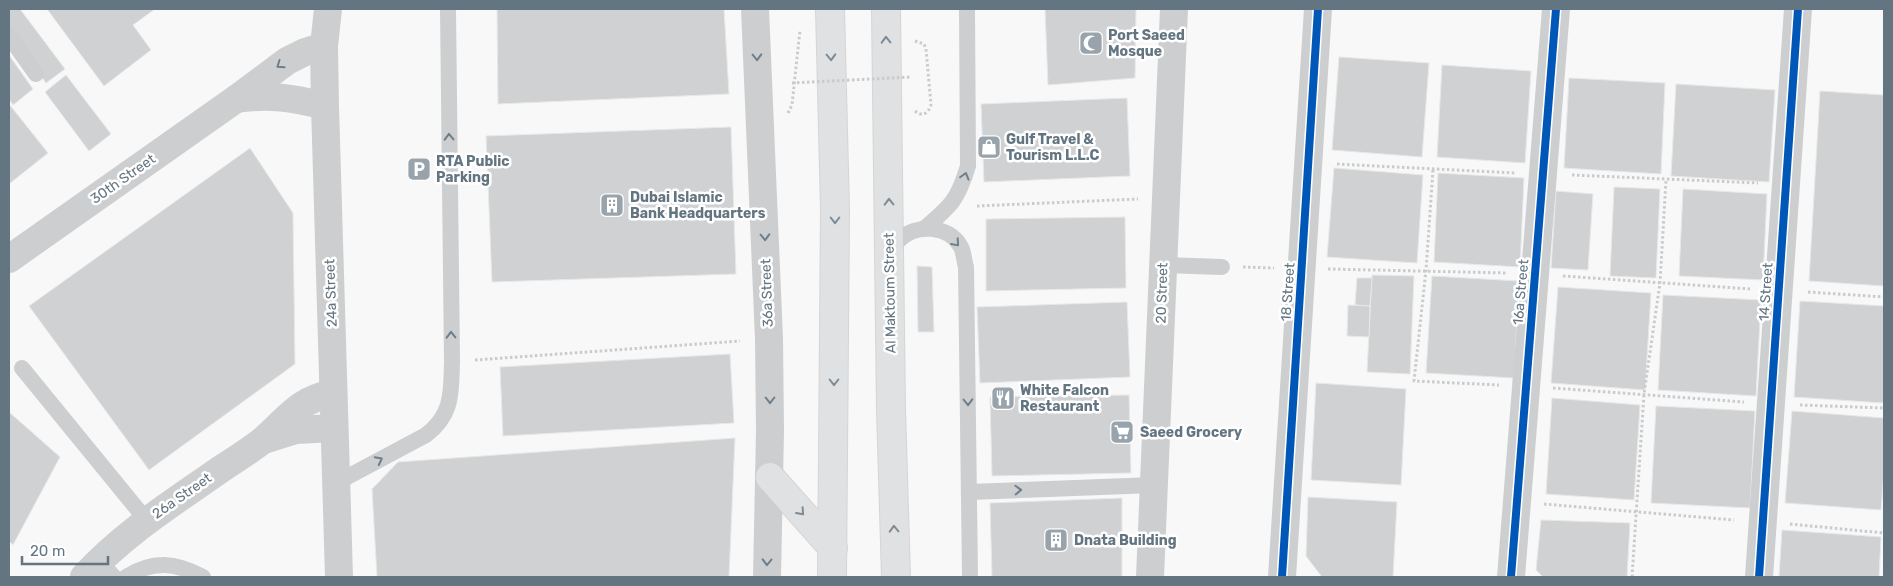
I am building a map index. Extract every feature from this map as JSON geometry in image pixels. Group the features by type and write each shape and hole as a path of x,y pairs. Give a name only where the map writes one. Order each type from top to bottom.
{"main road":[{"path":"830,9 835,210 832,577"},
{"name":"Al Maktoum Street","path":"886,9 891,409 896,577"},
{"path":"770,477 832,548"}],"street":[{"name":"24a Street","path":"328,9 324,46 325,106 339,577"},
{"name":"36a Street","path":"755,9 769,339 770,477 767,577"},
{"name":"20 Street","path":"1150,577 1174,9"},
{"name":"18 Street","path":"1282,577 1318,9"},
{"name":"16a Street","path":"1511,577 1556,9"},
{"name":"14 Street","path":"1758,577 1798,9"},
{"name":"30th Street","path":"9,259 287,61 305,52 324,46"},
{"path":"236,99 274,96 293,98 325,106"},
{"name":"26a Street","path":"99,572 147,521 262,440 294,410 312,399 334,393"},
{"name":"26a Street","path":"262,440 296,430 334,428"}],"lane":[{"path":"336,483 426,436 437,427 445,415 450,402 452,362 448,9"},
{"path":"890,256 898,241 911,231 926,227 950,207 962,188 968,166 967,9"},
{"path":"9,36 36,74"},
{"path":"926,227 946,232 961,247 966,267 970,577"},
{"path":"1163,265 1222,267"},
{"path":"22,368 147,521"},
{"path":"969,492 1154,484"},
{"path":"126,577 138,570 162,564 186,568 203,577"}],"path":[{"path":"792,83 910,77"},
{"path":"1433,170 1426,270 1414,381 1526,386 1771,404 1884,408"},
{"path":"1632,577 1644,394 1660,283 1666,180"},
{"path":"950,207 1166,198"},
{"path":"452,362 769,339"},
{"path":"1517,502 1884,532"}],"building":[{"path":"9,9 20,9 65,69 46,83 9,33"},
{"path":"47,9 155,9 133,25 151,50 104,86"},
{"path":"497,9 724,9 729,94 498,104"},
{"name":"Port Saeed Mosque","path":"1045,9 1136,9 1135,78 1048,85"},
{"path":"9,55 33,89 13,105 9,99"},
{"path":"1339,57 1429,63 1422,157 1332,150"},
{"path":"1442,65 1531,71 1525,163 1437,157"},
{"path":"66,75 111,134 89,151 45,92"},
{"path":"1569,78 1665,83 1661,174 1564,168"},
{"path":"1676,84 1775,90 1769,182 1671,176"},
{"path":"1820,91 1884,95 1884,286 1809,281"},
{"path":"1127,98 1130,176 984,182 981,104"},
{"path":"9,104 48,153 9,184"},
{"name":"Dubai Islamic Bank Headquarters","path":"731,127 736,274 492,282 486,136"},
{"path":"250,148 293,213 295,364 149,470 29,306"},
{"path":"1334,168 1423,175 1417,263 1327,257"},
{"path":"1438,173 1524,178 1520,267 1434,262"},
{"path":"1614,187 1660,189 1656,278 1610,276"},
{"path":"1683,189 1767,194 1763,280 1679,276"},
{"path":"1556,191 1593,194 1588,270 1551,268"},
{"path":"1125,217 1126,288 986,291 986,219"},
{"path":"917,266 932,267 934,332 918,332"},
{"path":"1372,275 1414,276 1410,374 1367,372"},
{"path":"1432,276 1519,281 1514,378 1426,373"},
{"path":"1357,278 1372,278 1370,306 1355,305"},
{"path":"1558,287 1651,293 1645,390 1551,383"},
{"path":"1663,295 1761,300 1756,396 1658,390"},
{"path":"1800,301 1884,306 1884,403 1794,397"},
{"path":"1127,302 1130,377 980,383 977,307"},
{"path":"1348,305 1370,306 1369,337 1347,336"},
{"path":"730,354 734,423 503,436 500,367"},
{"path":"1316,383 1406,389 1401,485 1311,480"},
{"path":"1129,395 1131,473 992,476 990,397"},
{"path":"1552,398 1640,405 1634,500 1546,494"},
{"path":"1656,406 1755,411 1750,508 1651,503"},
{"path":"1792,411 1884,418 1884,472 1881,510 1785,503"},
{"path":"9,412 60,457 13,545 9,541"},
{"path":"735,438 729,577 377,577 372,489 398,462"},
{"path":"1308,497 1397,502 1393,577 1322,577 1306,556"},
{"name":"Dnata Building","path":"1122,498 1122,577 992,577 990,503"},
{"path":"1541,520 1630,523 1627,577 1543,577 1536,570"},
{"path":"1782,530 1881,537 1879,577 1779,577"}],"cycle path":[{"path":"1282,577 1318,9"},
{"path":"1511,577 1556,9"},
{"path":"1759,577 1798,9"}],"place":[{"name":"Port Saeed Mosque","path":"1091,43"},
{"name":"Gulf Travel & Tourism L.L.C","path":"989,147"},
{"name":"RTA Public Parking","path":"419,169"},
{"name":"Dubai Islamic Bank Headquarters","path":"612,205"},
{"name":"White Falcon Restaurant","path":"1003,398"},
{"name":"Saeed Grocery","path":"1122,432"},
{"name":"Dnata Building","path":"1056,540"}]}
